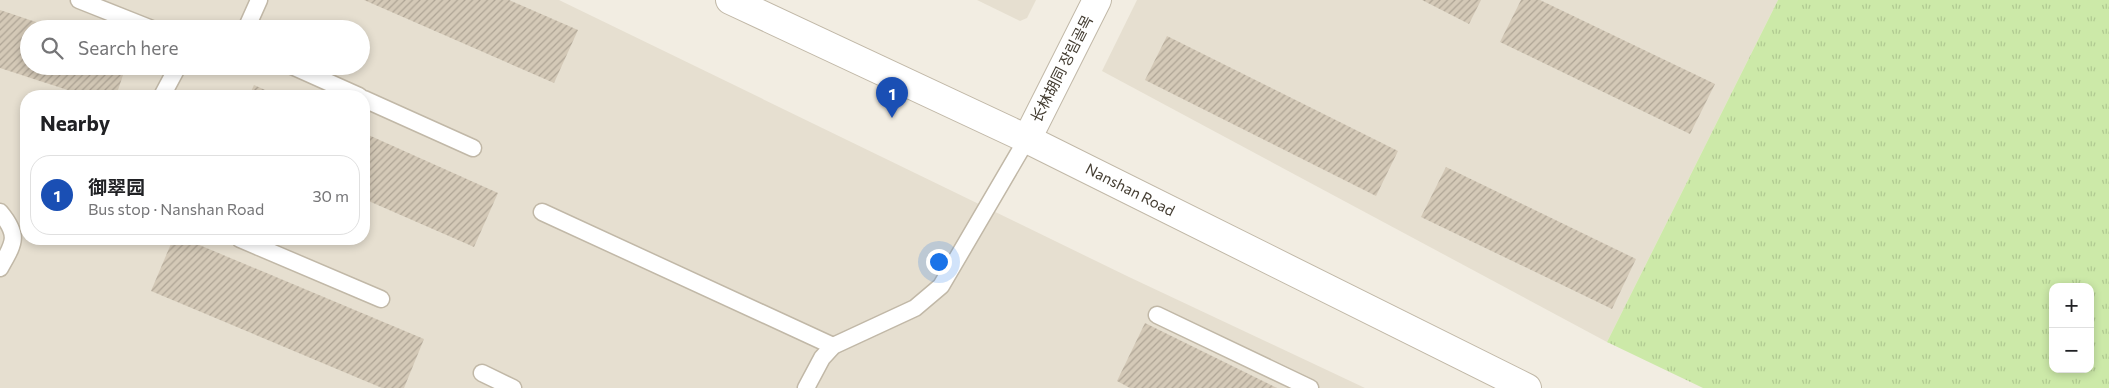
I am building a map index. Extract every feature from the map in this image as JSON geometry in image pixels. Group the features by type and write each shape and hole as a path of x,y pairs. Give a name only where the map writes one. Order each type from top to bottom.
{"street":[{"name":"Nanshan Road","path":"730,0 1027,139 1527,388"},
{"name":"长林胡同 장림골목","path":"1027,139 1097,0"}],"lane":[{"path":"79,0 129,20"},
{"path":"250,20 259,0"},
{"path":"165,90 173,75"},
{"path":"312,75 346,90"},
{"path":"370,101 473,148"},
{"path":"806,388 822,358 833,346 915,308 941,286 1027,139"},
{"path":"0,212 11,225 14,244 0,268"},
{"path":"542,212 833,346"},
{"path":"254,245 381,299"},
{"path":"1157,314 1310,388"},
{"path":"482,373 514,388"}],"shaded area":[{"path":"0,0 559,0 1129,277 1365,388 0,388"},
{"path":"977,0 1036,0 1027,18 1020,21"},
{"path":"1137,0 1778,0 1607,342 1102,71"}],"green space":[{"path":"1778,0 2109,0 2109,388 1703,388 1607,342"}],"building":[{"path":"364,0 509,0 578,30 554,83"},
{"path":"1422,0 1481,0 1469,24"},
{"path":"1521,0 1540,0 1715,84 1690,134 1500,42"},
{"path":"0,10 30,20 20,20 20,75 0,68"},
{"path":"1167,36 1398,151 1376,196 1145,80"},
{"path":"22,75 123,75 118,90 68,90"},
{"path":"254,85 265,90 252,90"},
{"path":"370,136 498,193 474,247 370,202"},
{"path":"1446,167 1636,259 1612,309 1421,217"},
{"path":"170,245 199,245 424,339 404,388 382,388 151,291"},
{"path":"1145,323 1277,388 1130,388 1117,381"}],"place":[{"name":"御翠园","path":"892,118"}]}
